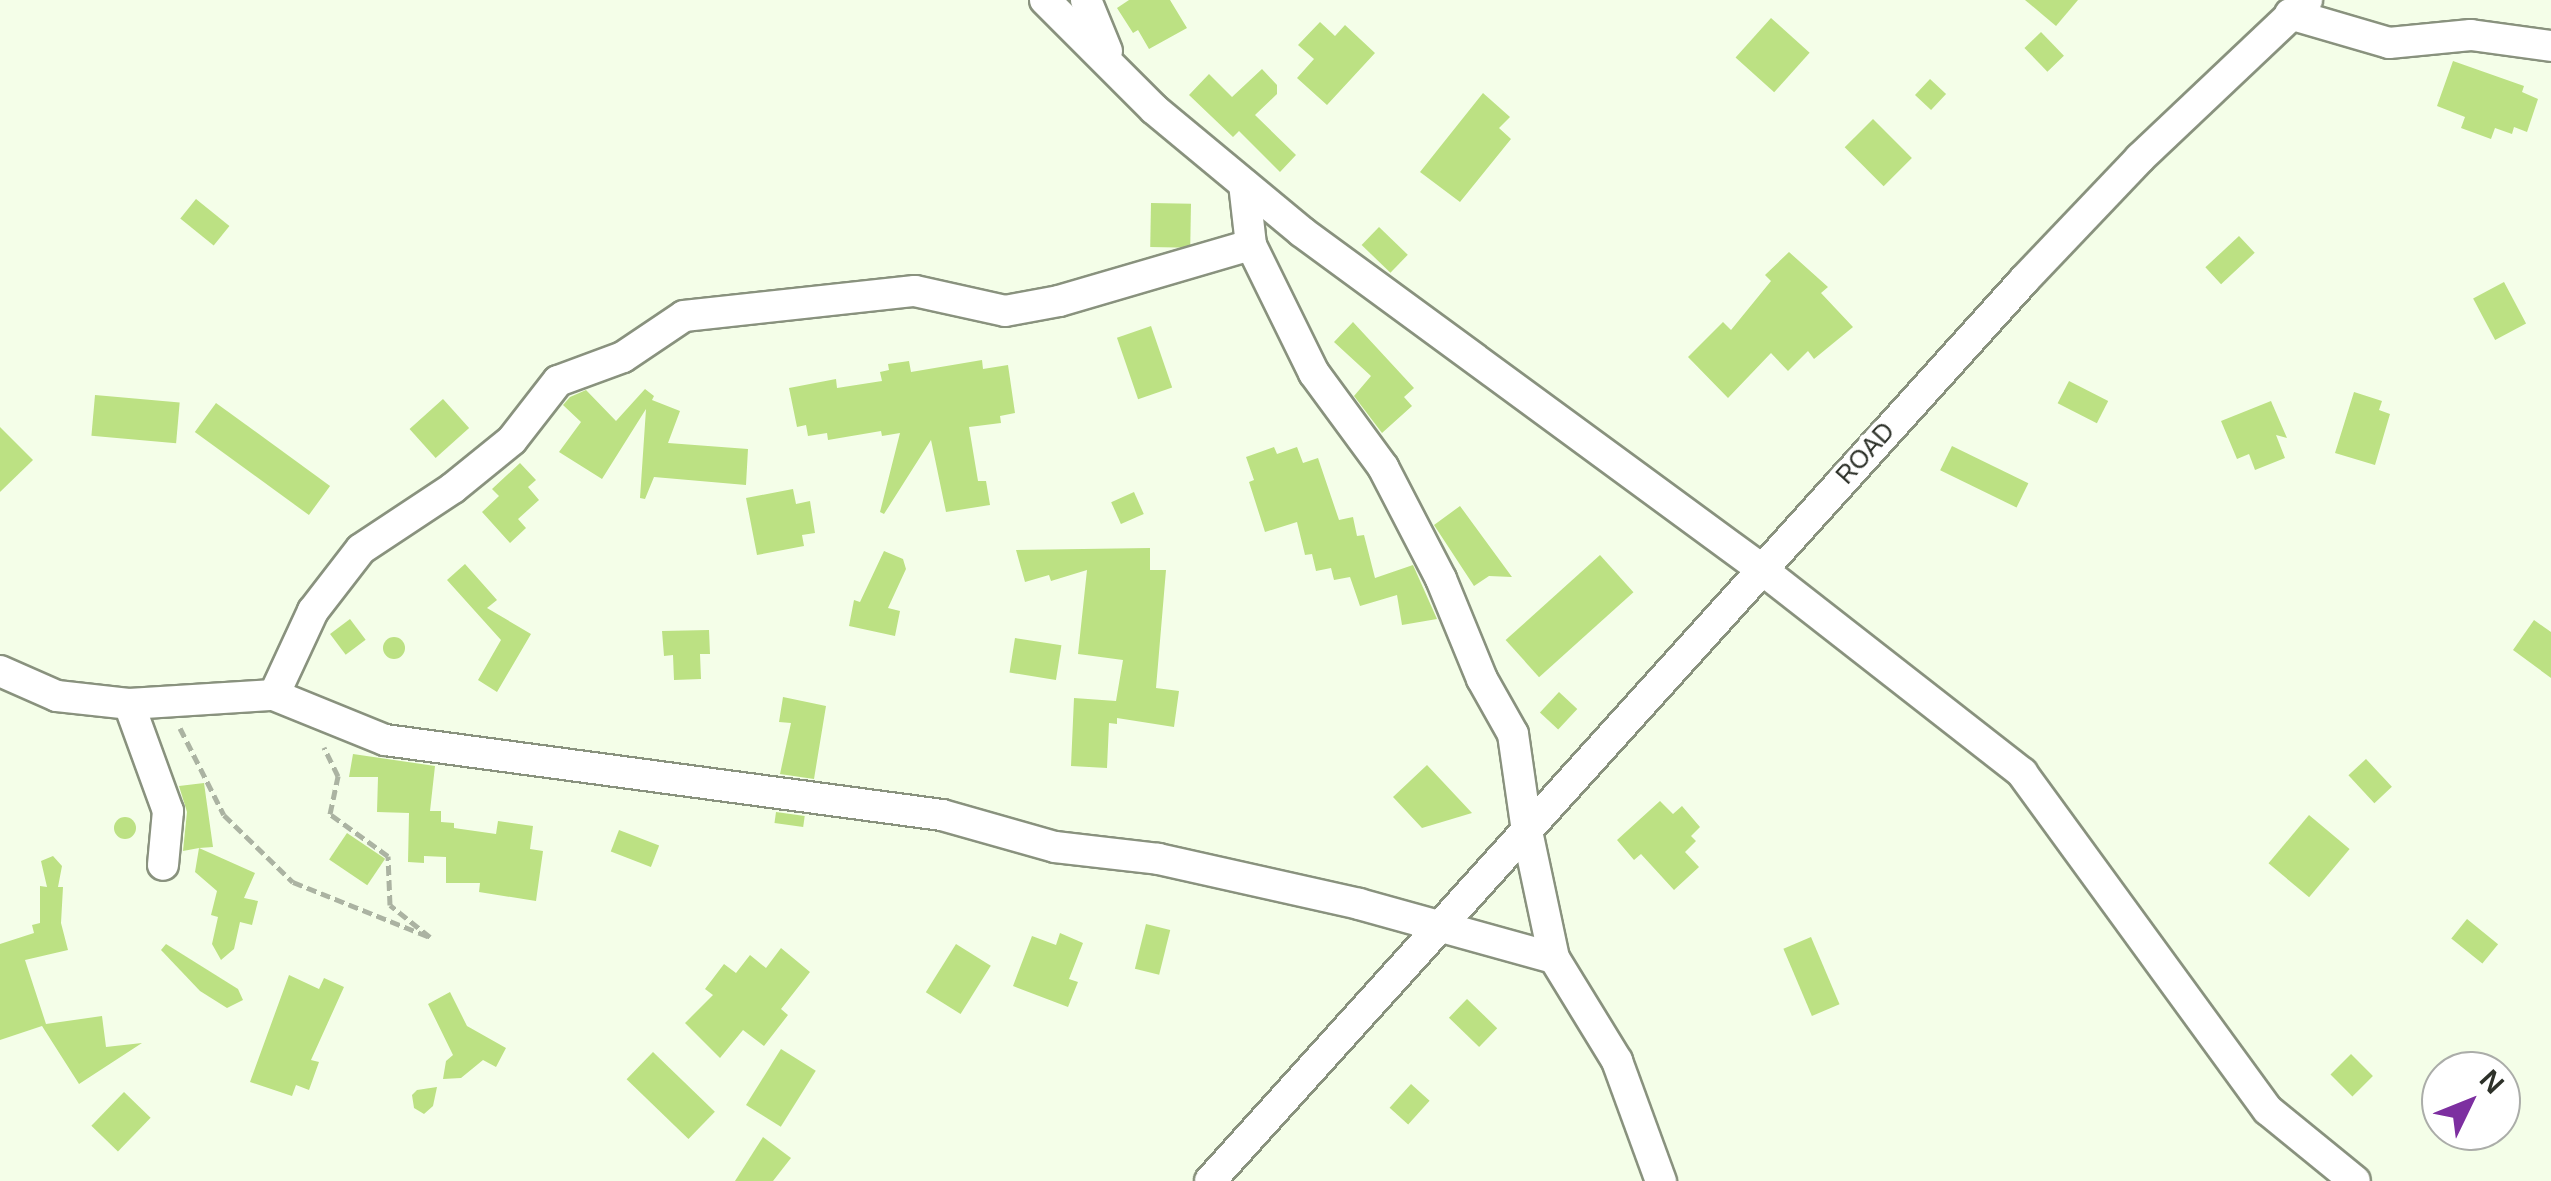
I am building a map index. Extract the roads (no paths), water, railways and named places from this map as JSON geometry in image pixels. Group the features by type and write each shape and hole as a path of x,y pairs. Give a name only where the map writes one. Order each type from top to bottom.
{"street":[{"path":"1045,0 1154,109 1318,244 1760,568 2022,773 2268,1110 2355,1181"},
{"path":"1086,0 1112,63"},
{"path":"2298,7 2389,43 2470,35 2551,46"},
{"name":"ROAD","path":"1210,1181 1443,926 1760,568 2127,172 2298,7"},
{"path":"1244,184 1251,245 1314,373 1383,467 1441,579 1475,664 1513,734 1527,830 1554,958 1618,1062 1661,1181"},
{"path":"274,695 313,612 361,549 453,488 512,440 558,382 623,357 684,316 915,291 1005,312 1251,245"},
{"path":"0,671 58,696 128,704 274,695 385,740 942,815 1055,847 1158,859 1443,926 1554,958"},
{"path":"128,704 168,811 163,865"}]}
